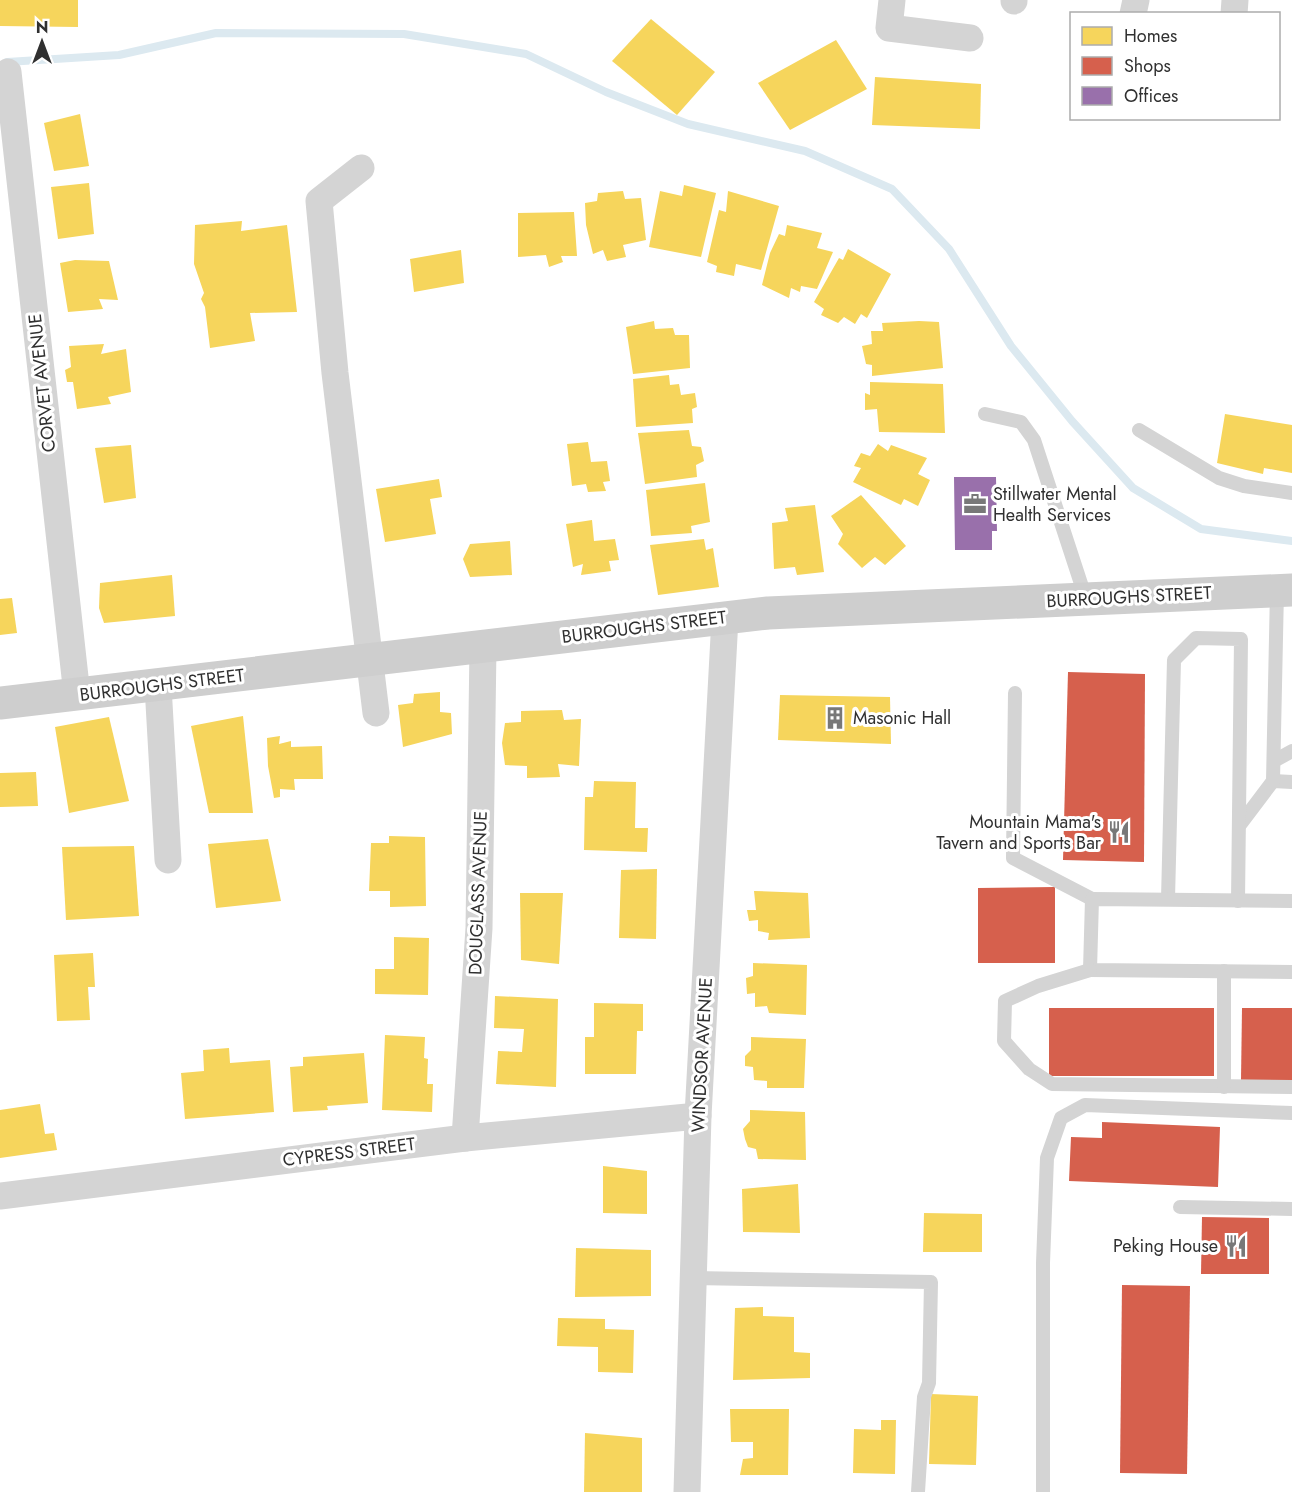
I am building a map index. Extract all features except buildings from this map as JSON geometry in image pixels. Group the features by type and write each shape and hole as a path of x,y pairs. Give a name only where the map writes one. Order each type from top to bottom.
{"street":[{"path":"892,0 889,28 970,38"},
{"name":"CORVET AVENUE","path":"8,72 77,695"},
{"path":"361,168 320,201 335,373 376,713"},
{"name":"BURROUGHS STREET","path":"0,703 768,613 1284,590"},
{"name":"WINDSOR AVENUE","path":"687,1492 698,1116 725,618"},
{"name":"DOUGLASS AVENUE","path":"465,1138 478,928 483,647"},
{"path":"158,686 168,860"},
{"name":"CYPRESS STREET","path":"0,1196 465,1138 698,1116"}],"lane":[{"path":"985,414 1020,422 1034,440 1086,599"},
{"path":"1139,430 1219,478 1244,486 1292,493"},
{"path":"1239,826 1273,781 1284,590"},
{"path":"1168,899 1174,660 1196,638 1241,639 1238,901"},
{"path":"1015,693 1013,858 1092,899 1292,902"},
{"path":"1274,761 1292,751"},
{"path":"1274,761 1292,762"},
{"path":"1273,781 1292,782"},
{"path":"1090,970 1092,899"},
{"path":"1292,972 1090,970 1038,986 1005,1001 1004,1041 1029,1070 1053,1084 1292,1088"},
{"path":"1224,971 1224,1086"},
{"path":"1042,1492 1043,1263 1047,1158 1061,1118 1085,1105 1292,1113"},
{"path":"1180,1207 1292,1209"},
{"path":"693,1278 931,1282 929,1383 924,1397 918,1492"}],"waterway":[{"path":"7,62 119,55 216,33 404,34 526,54 606,92 688,124 805,151 892,189 949,249 1011,346 1072,421 1133,488 1201,529 1292,541"}],"place":[{"name":"Stillwater Mental Health Services","path":"975,504"},
{"name":"Masonic Hall","path":"835,718"},
{"name":"Mountain Mama's Tavern and Sports Bar","path":"1119,832"},
{"name":"Peking House","path":"1236,1246"}]}
